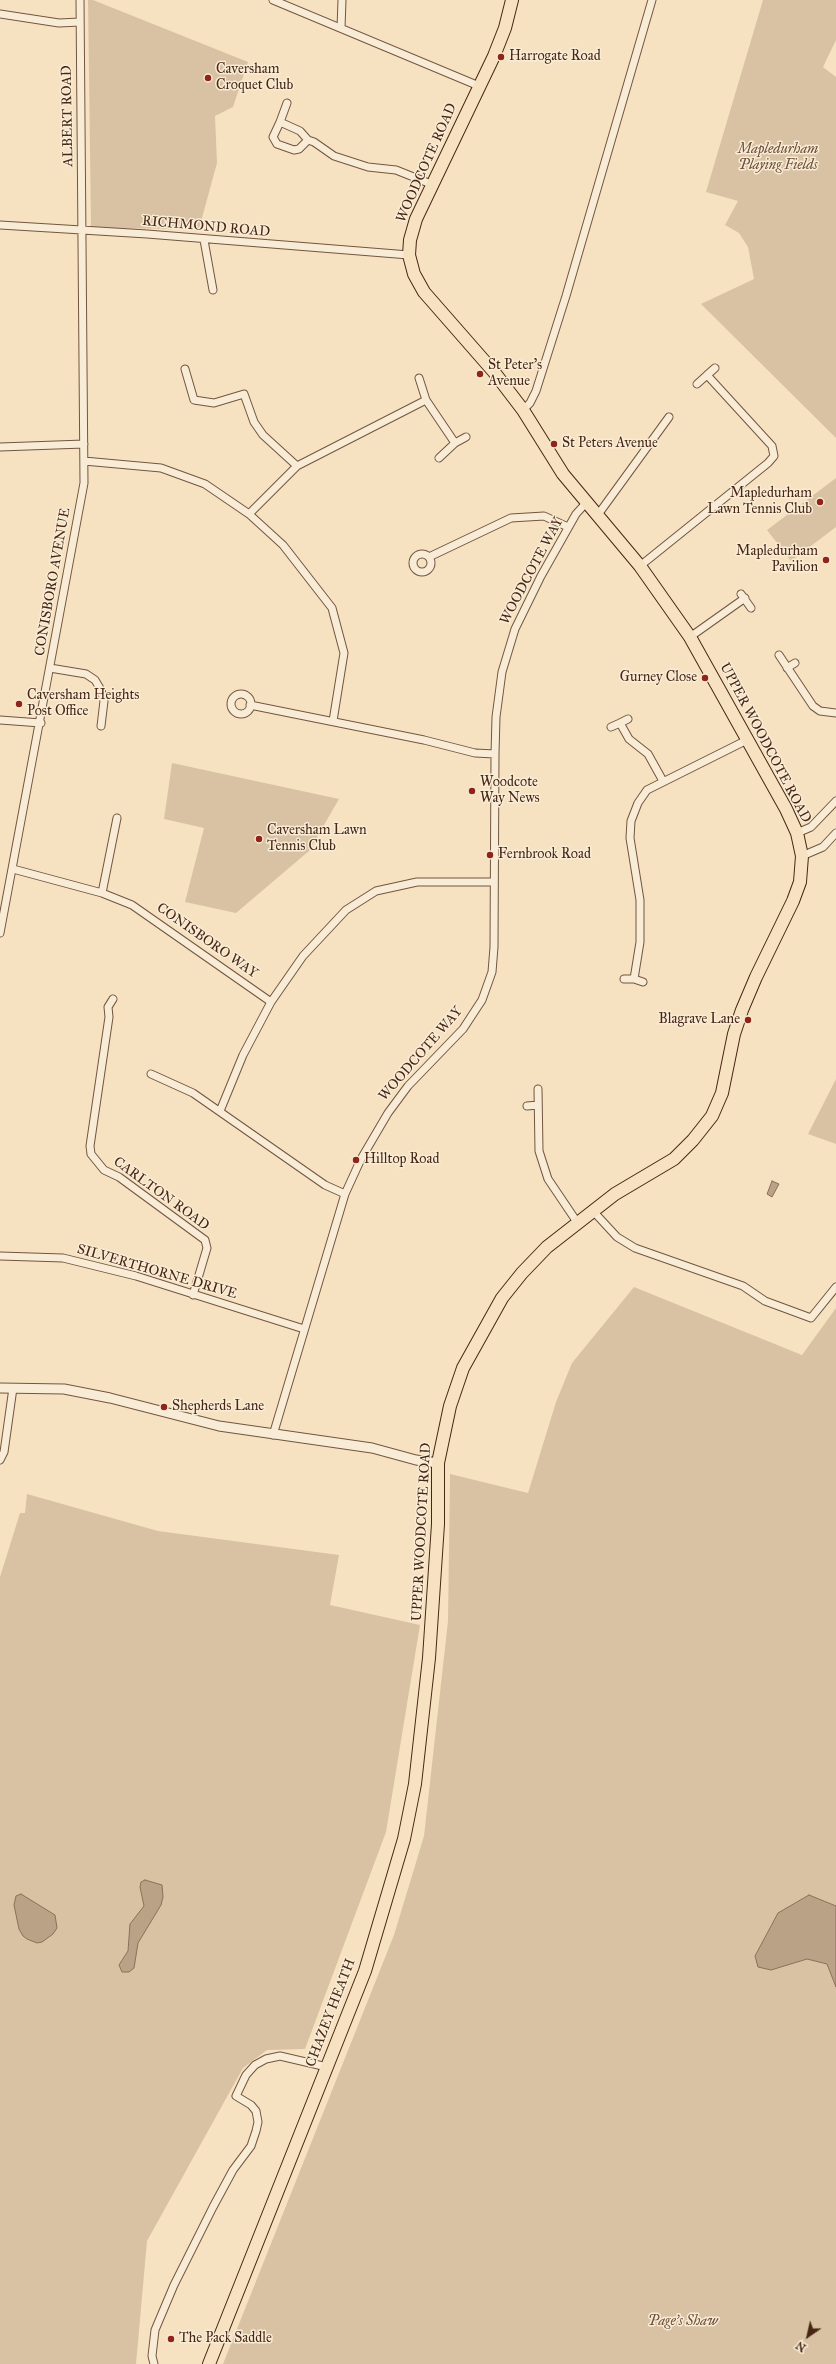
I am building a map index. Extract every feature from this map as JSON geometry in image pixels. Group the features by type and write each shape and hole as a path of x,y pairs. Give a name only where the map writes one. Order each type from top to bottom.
{"main road":[{"name":"WOODCOTE ROAD","path":"512,0 505,28 479,86 431,184 410,240 409,255 414,274 424,292 494,372 523,410 563,474 586,503"},
{"name":"UPPER WOODCOTE ROAD","path":"429,1658 438,1524 438,1463 450,1406 463,1368 480,1334 502,1298 522,1273 547,1247 577,1222 615,1194 674,1159 693,1140 712,1116 722,1093 734,1034 742,1010 800,882 802,856 797,833 690,637 640,566 586,503"},
{"name":"CHAZEY HEATH","path":"209,2364 365,1971 404,1839 416,1777 429,1658"}],"street":[{"name":"ALBERT ROAD","path":"80,0 82,231"},
{"path":"273,0 479,86"},
{"path":"341,28 342,0"},
{"path":"523,410 530,403 536,391 559,318 652,0"},
{"path":"0,14 59,23 80,22"},
{"path":"286,103 273,137 277,144 294,150 299,149 308,140"},
{"path":"280,122 300,131 308,140 314,142 334,156 368,167 396,170 431,184"},
{"name":"RICHMOND ROAD","path":"0,225 409,255"},
{"name":"CONISBORO AVENUE","path":"0,933 41,723 84,482 82,231"},
{"path":"204,240 213,290"},
{"path":"697,384 715,368"},
{"path":"185,369 194,400 214,404 244,394 254,422 263,435 297,466"},
{"path":"640,566 768,463 774,456 772,446 707,375"},
{"path":"419,378 426,400 455,443"},
{"path":"249,514 297,466 426,400"},
{"path":"597,516 670,417"},
{"path":"439,458 455,443 466,437"},
{"path":"0,447 84,444"},
{"path":"84,461 160,468 205,484 249,514 283,545 332,608 344,653 333,721"},
{"name":"WOODCOTE WAY","path":"273,1435 345,1194 361,1159 388,1114 408,1086 463,1030 482,1000 492,972 494,947 496,717 502,672 514,629 568,527 586,503"},
{"path":"429,557 511,518 544,516 568,527"},
{"path":"690,637 743,596 752,608"},
{"path":"779,655 813,706 820,711 836,713"},
{"path":"787,668 795,663"},
{"path":"50,668 86,674 95,680 101,690 104,701 100,726"},
{"path":"250,705 333,721 475,753 495,754"},
{"path":"611,727 628,719"},
{"path":"0,720 41,723"},
{"path":"620,723 629,739 648,754 663,781"},
{"path":"634,979 640,942 640,900 630,838 631,821 638,803 647,790 747,740"},
{"path":"797,833 811,827 836,801"},
{"path":"102,893 117,818"},
{"path":"802,856 823,847 836,833"},
{"name":"CONISBORO WAY","path":"13,869 102,893 127,904 190,944 271,1002"},
{"path":"220,1111 243,1055 271,1002 304,956 346,910 376,891 417,882 494,882"},
{"path":"624,979 634,979 643,982"},
{"name":"CARLTON ROAD","path":"113,999 108,1007 109,1017 90,1146 91,1154 104,1170 119,1177 205,1240 207,1248 192,1295"},
{"path":"151,1074 193,1094 325,1184 345,1194"},
{"path":"538,1090 539,1151 548,1179 577,1222"},
{"path":"527,1106 538,1105"},
{"path":"593,1211 617,1237 636,1248 743,1286 765,1301 811,1318 836,1287"},
{"name":"SILVERTHORNE DRIVE","path":"0,1256 63,1258 136,1276 192,1295 304,1329"},
{"path":"0,1388 71,1391 110,1398 220,1426 273,1435 372,1448 416,1460 438,1463"},
{"path":"0,1460 4,1452 13,1388"},
{"path":"154,2364 152,2356 155,2330 174,2285 233,2170 251,2146 256,2131 258,2122 256,2111 251,2105 236,2096 246,2075 255,2065 266,2059 280,2056 327,2067"}],"green space":[{"path":"88,0 93,0 248,62 233,107 215,116 217,163 199,229 91,228"},
{"name":"Mapledurham Playing Fields","path":"763,0 836,0 836,40 823,67 836,77 836,438 701,304 754,279 748,247 739,233 725,225 738,201 706,192"},
{"name":"Mapledurham Lawn Tennis Club","path":"836,478 836,527 791,561 767,530"},
{"name":"Caversham Lawn Tennis Club","path":"172,763 339,799 309,851 236,913 185,902 204,828 164,819"},
{"path":"836,1079 836,1144 808,1134"},
{"name":"Page's Shaw","path":"634,1287 802,1355 836,1308 836,2364 223,2364 394,1935 424,1836 448,1621 450,1474 528,1493 556,1402 572,1363"},
{"path":"27,1494 158,1531 339,1555 330,1605 420,1625 386,1832 305,2049 267,2050 243,2068 147,2241 136,2364 0,2364 0,1577 20,1513 25,1513"}],"shaded area":[{"path":"772,1181 779,1184 772,1197 767,1194"},
{"path":"145,1880 162,1885 163,1897 161,1905 138,1943 134,1968 129,1972 122,1972 119,1965 128,1951 130,1924 144,1906 140,1887 141,1882"},
{"path":"21,1894 55,1915 57,1928 53,1934 42,1942 37,1943 27,1939 23,1936 19,1929 14,1905 16,1896"},
{"path":"809,1895 836,1906 836,1987 827,1964 807,1959 771,1970 758,1967 755,1956 778,1913"}],"place":[{"name":"Harrogate Road","path":"501,57"},
{"name":"Caversham Croquet Club","path":"208,78"},
{"name":"St Peter's Avenue","path":"480,374"},
{"name":"St Peters Avenue","path":"554,444"},
{"name":"Mapledurham Lawn Tennis Club","path":"820,502"},
{"name":"Mapledurham Pavilion","path":"826,560"},
{"name":"Gurney Close","path":"705,678"},
{"name":"Caversham Heights Post Office","path":"19,704"},
{"name":"Woodcote Way News","path":"472,791"},
{"name":"Caversham Lawn Tennis Club","path":"259,839"},
{"name":"Fernbrook Road","path":"490,855"},
{"name":"Blagrave Lane","path":"748,1020"},
{"name":"Hilltop Road","path":"356,1160"},
{"name":"Shepherds Lane","path":"164,1407"},
{"name":"The Pack Saddle","path":"171,2339"}]}
